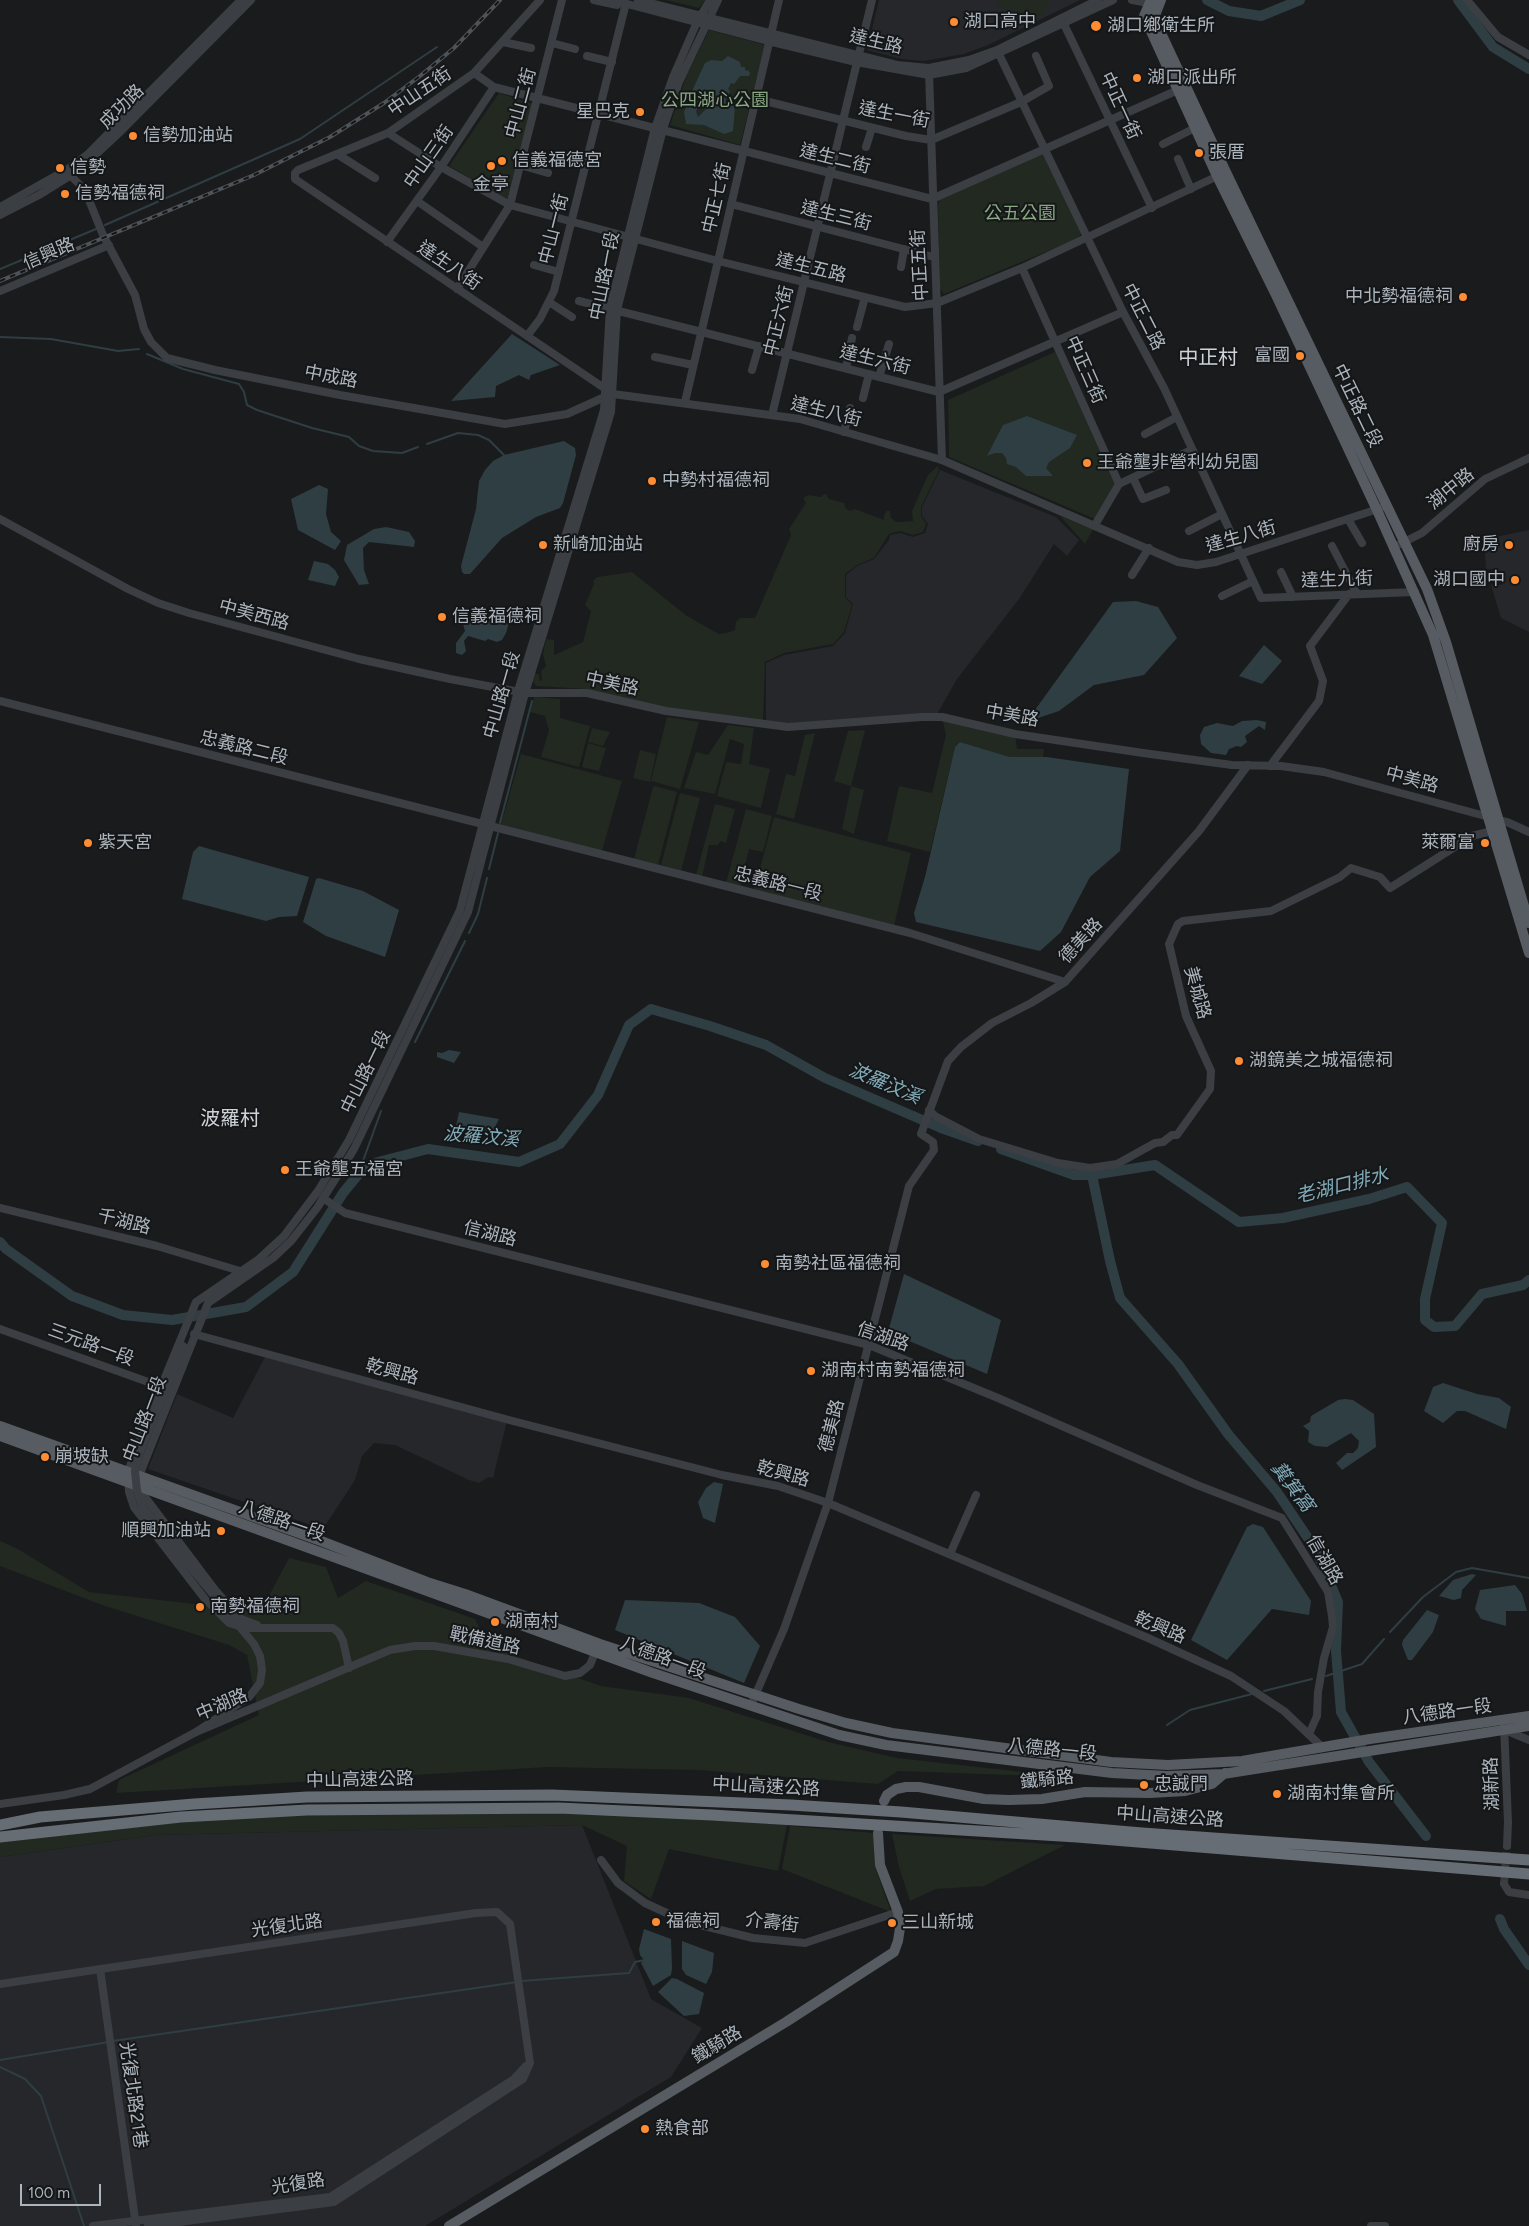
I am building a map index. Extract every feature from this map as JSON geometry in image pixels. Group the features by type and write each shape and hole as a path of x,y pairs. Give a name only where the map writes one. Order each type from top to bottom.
{"highway":[{"name":"中山高速公路","path":"0,1825 40,1818 194,1804 307,1798 552,1794 791,1805 1142,1833 1529,1860"},
{"name":"中山高速公路","path":"0,1838 181,1817 288,1811 559,1808 712,1815 1077,1838 1529,1874"},
{"path":"0,1821 40,1818"}],"main road":[{"path":"1149,17 1154,2"},
{"name":"中正路二段","path":"1149,17 1195,128 1221,174"},
{"name":"中正路二段","path":"1149,17 1221,174 1399,545 1432,635 1492,819"},
{"name":"中正路二段","path":"1399,545 1427,589 1446,642 1492,819"},
{"path":"1492,819 1492,832 1529,953"},
{"path":"1492,819 1529,923"},
{"name":"八德路一段","path":"0,1426 128,1477 142,1487 317,1550 425,1592 846,1723 892,1733 1111,1762 1168,1765 1242,1761 1322,1747 1340,1750 1378,1749 1504,1725 1529,1716"},
{"name":"八德路一段","path":"0,1436 128,1477 139,1476 322,1541 426,1582 465,1594 598,1647 652,1673 839,1735 886,1745 1112,1773 1167,1776 1224,1774 1340,1750 1370,1739 1504,1725 1529,1726"},
{"name":"鐵騎路","path":"884,1801 887,1794 896,1789 906,1787 919,1787 984,1799 1009,1800 1042,1799 1085,1792 1150,1793 1185,1790 1212,1784 1242,1761"},
{"name":"鐵騎路","path":"449,2226 786,2022 894,1952 900,1928 898,1912 880,1865 878,1833"}],"street":[{"name":"成功路","path":"69,172 241,0"},
{"name":"成功路","path":"2,208 69,172 121,131 251,0"},
{"name":"中山五街","path":"294,176 298,170 388,133 474,73 540,0"},
{"name":"中山二街","path":"457,289 510,205 562,0"},
{"name":"達生路","path":"594,0 653,14 659,12"},
{"name":"達生路","path":"612,0 697,22 706,19 771,32 858,59"},
{"name":"達生路","path":"638,0 706,19 768,41 929,72 966,68 1063,21 1113,0"},
{"name":"中山路一段","path":"706,19 710,0"},
{"name":"中山路一段","path":"613,309 636,238 659,128 706,19 718,0"},
{"name":"中正七街","path":"684,402 779,0"},
{"name":"中正六街","path":"772,415 872,0"},
{"name":"達生路","path":"1063,21 1098,0"},
{"path":"1135,0 1154,2"},
{"path":"1135,0 1149,17"},
{"path":"1467,0 1498,37 1529,55"},
{"name":"中山一街","path":"527,336 554,291 625,7"},
{"name":"中正一街","path":"1063,21 1152,208"},
{"name":"中山路一段","path":"128,1477 138,1443 196,1302 259,1259 284,1236 318,1191 349,1140 460,910 481,824 546,610 611,415 608,394 613,309 628,235 673,77 697,22"},
{"path":"503,42 531,48"},
{"path":"552,43 575,49"},
{"name":"中正二路","path":"998,52 1123,312 1164,388 1261,598"},
{"path":"588,56 612,62"},
{"name":"達生一街","path":"757,99 872,128 931,140 1021,102 1049,86 1036,56"},
{"name":"中正五街","path":"929,72 942,460"},
{"name":"達生二街","path":"474,73 494,87 932,199"},
{"name":"中山三街","path":"387,242 442,167 494,87"},
{"path":"932,199 1178,90"},
{"path":"866,147 872,128"},
{"path":"1163,144 1195,128"},
{"name":"達生五路","path":"388,133 442,167 510,205 905,307 937,303 1022,268 1088,239 1221,174"},
{"path":"337,154 375,178"},
{"path":"1178,159 1191,189"},
{"path":"520,165 548,173"},
{"name":"中成路","path":"69,172 85,190 109,245 135,295 140,318 151,342 167,358 340,395 505,424 567,414 608,394"},
{"name":"達生八街","path":"294,176 297,182 527,336 608,394 684,402 800,419 942,460 1178,562 1197,564 1216,562 1382,507"},
{"path":"417,201 483,248"},
{"name":"達生三街","path":"731,204 934,257"},
{"name":"信興路","path":"0,291 109,245"},
{"path":"901,267 904,249"},
{"path":"534,265 559,272"},
{"name":"中正三街","path":"1022,268 1120,484"},
{"path":"857,327 865,296"},
{"name":"達生六街","path":"579,301 700,330 939,392"},
{"path":"549,302 572,317"},
{"path":"939,392 1123,312"},
{"path":"846,368 852,338"},
{"path":"879,377 889,344"},
{"path":"752,370 759,346"},
{"path":"655,357 693,365"},
{"path":"863,398 869,374"},
{"path":"844,432 850,408"},
{"path":"1145,434 1176,417"},
{"path":"1095,525 1120,484 1191,450"},
{"name":"湖中路","path":"1399,545 1422,532 1485,479 1529,458"},
{"path":"1133,478 1142,498 1166,490"},
{"path":"1190,531 1222,514"},
{"name":"中美西路","path":"0,519 128,589 158,603 359,659 521,692"},
{"path":"1348,519 1362,544"},
{"path":"1270,766 1319,701 1323,681 1310,646 1353,594 1332,546"},
{"path":"1132,575 1149,548"},
{"path":"1281,572 1292,597"},
{"path":"1222,596 1253,581"},
{"name":"達生九街","path":"1261,598 1415,592"},
{"name":"中山路一段","path":"142,1487 139,1476 194,1334 208,1303 273,1258 291,1241 323,1198 354,1150 458,934 468,912 521,692"},
{"name":"中美路","path":"521,692 587,693 666,711 788,727 942,717 1015,734 1212,762 1324,772 1492,819 1529,832"},
{"name":"忠義路二段","path":"0,701 481,824"},
{"name":"德美路","path":"751,1705 784,1629 828,1503 909,1186 934,1150 933,1142 921,1134 948,1061 961,1047 992,1023 1031,1003 1065,982 1199,831 1248,765"},
{"name":"忠義路一段","path":"481,824 910,933 1065,982"},
{"name":"美城路","path":"928,1113 979,1139 1058,1163 1090,1168 1117,1164 1155,1142 1163,1142 1172,1135 1177,1135 1210,1088 1211,1071 1186,1016 1169,944 1178,924 1183,921 1270,911 1340,877 1351,868 1380,876 1390,888 1472,836 1492,832"},
{"name":"信湖路","path":"323,1198 345,1213 869,1345 998,1398 1196,1485 1282,1518 1328,1592 1332,1616 1333,1627 1319,1684 1317,1716 1310,1734"},
{"name":"千湖路","path":"0,1208 157,1246 240,1271"},
{"name":"三元路一段","path":"0,1328 172,1390"},
{"path":"184,1330 183,1346 138,1457 135,1471 137,1492 142,1506 162,1533 254,1644 260,1656 262,1670 260,1683 249,1697 196,1732"},
{"path":"183,1346 194,1334"},
{"name":"乾興路","path":"194,1334 509,1420 722,1475 778,1486 828,1503 1232,1676 1256,1691 1310,1734 1322,1747"},
{"path":"128,1477 129,1492 134,1507 205,1599 229,1623 246,1628 333,1628 339,1633 343,1641 349,1668"},
{"path":"142,1487 145,1497 215,1590 242,1619 264,1627"},
{"path":"950,1554 976,1495"},
{"name":"戰備道路","path":"349,1668 390,1650 414,1646 434,1646 508,1660 565,1676 580,1673 590,1665 598,1647"},
{"name":"中湖路","path":"0,1804 64,1795 90,1789 196,1732 349,1668"},
{"path":"1504,1725 1529,1740"},
{"name":"湖新路","path":"1504,1725 1508,1822 1507,1846"},
{"name":"介壽街","path":"601,1860 618,1883 645,1903 684,1921 752,1938 805,1943 898,1912"},
{"path":"1504,1884 1509,1892 1529,1895"},
{"name":"光復北路","path":"0,1984 452,1916 498,1912 510,1924 530,2063"},
{"name":"光復北路21巷","path":"100,1969 136,2223"},
{"name":"光復路","path":"93,2226 136,2223 330,2197 514,2079 530,2063"},
{"name":"光復路","path":"148,2226 334,2202 523,2079 530,2063"},
{"path":"1371,2226 1385,2226"}],"shaded area":[{"name":"湖口高中","path":"879,0 1080,0 988,45 964,54 923,61 902,59 867,50"},
{"path":"728,56 740,62 741,67 745,67 745,70 750,73 749,76 740,76 734,84 731,83 728,89 730,91 725,101 735,107 733,131 724,134 704,125 686,124 684,112 689,101 693,98 700,103 696,111 698,117 706,109 705,96 698,91 692,91 705,63 711,60 722,61"},
{"path":"512,334 560,365 531,375 529,380 519,375 496,386 495,397 451,401"},
{"path":"1027,416 1077,435 1070,448 1049,462 1046,468 1053,476 1026,476 1016,467 1007,464 1006,458 1002,453 987,456 1003,425"},
{"path":"564,441 575,448 576,455 560,508 536,517 502,538 470,574 464,574 461,566 476,509 479,481 485,470 493,461 504,455"},
{"path":"940,470 1056,517 1079,540 1067,556 1054,544 1019,599 957,679 936,716 788,724 766,721 766,663 784,655 833,646 845,633 853,604 846,597 846,575 857,566 874,559 889,540 890,535 900,533 913,537 925,533 928,524 922,516 922,507"},
{"path":"319,485 328,489 326,514 331,532 341,541 335,550 298,530 291,499"},
{"path":"386,527 409,532 415,541 414,547 369,542 363,548 364,570 369,584 359,585 344,560 347,545 374,529"},
{"name":"湖口國中","path":"1529,530 1529,632 1501,618 1491,585 1502,585 1501,574 1498,569 1486,569 1485,555 1491,538"},
{"path":"314,561 328,564 335,570 339,577 335,586 308,580"},
{"path":"1136,601 1158,607 1177,638 1144,675 1094,685 1059,711 1038,718 1032,714 1113,602"},
{"path":"485,614 510,619 502,640 497,642 488,639 485,641 468,636 464,641 466,651 462,655 456,653 456,643 465,631 463,624"},
{"path":"1264,645 1282,661 1262,684 1239,676"},
{"path":"1257,720 1266,722 1265,730 1259,726 1245,736 1247,742 1241,747 1237,746 1229,749 1226,755 1211,753 1201,744 1200,735 1204,727 1217,723 1233,726 1242,721"},
{"path":"960,742 1010,757 1047,757 1129,769 1120,851 1090,877 1061,932 1040,951 916,922 914,913 925,877 955,747"},
{"path":"199,846 309,877 297,916 279,917 266,921 182,899 193,852"},
{"path":"319,878 363,891 399,910 385,957 326,936 303,922 316,879"},
{"path":"449,1050 461,1052 454,1063 437,1057 437,1052 442,1053"},
{"path":"459,1112 499,1119 492,1133 456,1126"},
{"path":"904,1274 1001,1320 987,1374 888,1332"},
{"path":"265,1357 507,1421 493,1478 488,1477 479,1483 395,1445 374,1443 362,1456 355,1480 323,1529 148,1469 177,1394 233,1418"},
{"path":"1443,1383 1477,1394 1499,1398 1511,1407 1506,1429 1465,1411 1457,1411 1443,1423 1424,1411 1433,1387"},
{"path":"1338,1400 1353,1400 1374,1414 1376,1447 1342,1470 1336,1463 1347,1453 1353,1453 1358,1448 1359,1441 1351,1433 1327,1447 1315,1446 1308,1442 1309,1431 1303,1426 1310,1422 1311,1416"},
{"path":"714,1482 723,1484 715,1523 703,1518 698,1502 706,1488"},
{"path":"1253,1524 1263,1527 1311,1601 1309,1615 1272,1609 1227,1660 1191,1640 1247,1527"},
{"path":"1472,1574 1476,1575 1462,1590 1461,1598 1454,1600 1439,1596 1453,1580"},
{"path":"1515,1585 1522,1594 1527,1611 1506,1611 1506,1626 1481,1619 1475,1609 1480,1590"},
{"path":"625,1600 699,1603 735,1617 760,1646 744,1683 615,1630"},
{"path":"1427,1610 1439,1615 1433,1632 1412,1660 1408,1660 1402,1645 1403,1640"},
{"path":"582,1825 651,1999 702,2028 671,2077 425,2226 0,2226 0,1857 155,1835"},
{"path":"644,1929 671,1939 671,1975 653,1986 641,1963 644,1960 640,1955 639,1949"},
{"path":"682,1941 714,1953 712,1972 706,1984 686,1975 682,1969"},
{"path":"672,1978 704,1993 699,2014 684,2016 658,1992"}],"green space":[{"path":"666,0 705,0 699,8"},
{"path":"999,0 1049,0 1046,9 1041,15 1031,18 1020,16 1012,11 1008,3 1006,9 997,6"},
{"name":"公四湖心公園","path":"709,30 765,45 740,145 670,125 686,77"},
{"path":"499,93 533,104 507,199 449,166"},
{"name":"公五公園","path":"1043,154 1081,234 1077,239 944,294 940,288 938,205 940,199"},
{"path":"1055,352 1115,485 1095,519 949,457 948,400"},
{"path":"938,466 939,470 921,507 921,516 926,524 923,532 913,535 900,531 889,534 874,558 857,565 845,574 845,597 852,605 844,632 833,644 784,653 765,662 763,721 658,707 586,689 536,686 533,682 534,674 539,674 540,681 542,680 541,671 546,666 543,654 546,639 554,640 554,655 583,642 591,611 585,605 594,584 593,581 597,577 632,572 687,616 719,634 727,633 735,630 736,622 740,618 755,618 791,535 789,529 806,503 803,498 808,495 821,497 826,494 829,499 844,503 846,509 850,511 855,509 884,520 884,515 887,511 890,511 891,518 896,522 913,521 912,511 928,475"},
{"path":"1060,516 1093,529 1085,544"},
{"path":"534,697 560,699 560,718 590,726 579,767 541,757 549,730 545,716 530,712"},
{"path":"667,717 699,722 680,789 651,781"},
{"path":"942,717 1015,734 1017,749 1044,749 1043,757 1010,757 960,742 955,747 930,852 887,841 899,786 932,793 946,735"},
{"path":"728,725 754,728 749,764 770,769 761,808 717,796 726,762 741,764 744,744 730,739 715,794 684,788 696,752 708,755"},
{"path":"592,728 610,732 603,746 588,742"},
{"path":"865,730 851,786 834,781 848,731"},
{"path":"815,733 794,819 776,814 786,774 795,776 805,735"},
{"path":"588,743 606,748 599,771 582,767"},
{"path":"640,750 656,754 650,782 633,778"},
{"path":"521,754 622,781 601,854 552,841 538,834 501,825"},
{"path":"851,786 864,790 854,834 842,829"},
{"path":"653,787 677,792 658,865 634,859"},
{"path":"680,793 700,798 681,871 661,865"},
{"path":"715,804 735,809 726,843 720,841 718,845 709,845 702,877 696,875"},
{"path":"746,809 772,816 763,852 749,849 740,887 726,883"},
{"path":"774,817 911,853 894,926 754,890"},
{"path":"0,1541 16,1548 89,1592 195,1604 263,1607 289,1558 326,1567 338,1598 366,1581 475,1619 490,1647 601,1686 689,1698 828,1742 897,1758 1069,1777 898,1771 878,1784 699,1770 548,1767 116,1793 119,1780 259,1715 247,1655 229,1645 102,1605 0,1566"},
{"path":"585,1812 787,1825 778,1871 669,1849 651,1899 624,1881 627,1846 582,1825 155,1835 0,1857 0,1842 238,1816"},
{"path":"790,1826 874,1833 875,1867 891,1912 782,1869"},
{"path":"892,1834 1065,1845 984,1886 936,1889 910,1901 899,1867"}],"waterway":[{"path":"1207,0 1229,11 1261,16 1300,0"},
{"path":"1458,0 1493,47 1529,69"},
{"path":"105,225 300,139 437,47"},
{"path":"0,269 96,229"},
{"path":"0,337 51,339 118,351 139,349"},
{"path":"147,354 183,369 239,384 244,392 247,405 312,428 349,437 359,446 373,451 402,453 418,447"},
{"path":"427,444 458,433 478,435 489,440 504,455"},
{"path":"500,823 532,701"},
{"path":"489,869 498,833"},
{"path":"469,933 478,914 487,878"},
{"path":"415,1042 465,941"},
{"name":"波羅汶溪","path":"0,1242 6,1249 72,1296 123,1315 172,1320 246,1307 293,1272 343,1193 361,1171 378,1162 428,1149 519,1162 560,1144 598,1095 629,1025 651,1009 766,1045 825,1078 941,1128 978,1141"},
{"path":"361,1171 381,1111"},
{"name":"老湖口排水","path":"1001,1149 1074,1175 1092,1175 1155,1165 1239,1222 1283,1218 1369,1199 1407,1187 1442,1223 1425,1299 1425,1320 1434,1327 1455,1326 1482,1294 1523,1285 1529,1280"},
{"name":"糞箕窩","path":"1092,1175 1110,1261 1120,1298 1178,1364 1228,1434 1277,1492 1316,1550 1338,1602 1336,1651 1341,1712 1369,1762 1426,1836"},
{"path":"1390,1632 1423,1597 1456,1572 1472,1568 1529,1578"},
{"path":"1326,1676 1362,1664 1384,1639"},
{"path":"1264,1691 1312,1679"},
{"path":"1167,1725 1190,1710 1252,1694"},
{"name":"糞箕窩","path":"1500,1919 1504,1929 1529,1965"},
{"path":"521,1981 629,1973 635,1962 645,1960"},
{"path":"113,2041 517,1982"},
{"path":"0,2060 109,2042"},
{"path":"0,2067 25,2079 41,2096 84,2226"}],"tunnel":[{"path":"1504,1884 1507,1846"}],"railway":[{"path":"0,281 254,175 330,137 384,103 420,76 454,48 500,0"}],"place":[{"name":"湖口高中","path":"954,22"},
{"name":"湖口鄉衛生所","path":"1096,26"},
{"name":"湖口派出所","path":"1137,78"},
{"name":"星巴克","path":"640,112"},
{"name":"信勢加油站","path":"133,136"},
{"name":"張厝","path":"1199,153"},
{"name":"信義福德宮","path":"502,161"},
{"name":"金亭","path":"491,166"},
{"name":"信勢","path":"60,168"},
{"name":"信勢福德祠","path":"65,194"},
{"name":"中北勢福德祠","path":"1463,297"},
{"name":"富國","path":"1300,356"},
{"name":"王爺壟非營利幼兒園","path":"1087,463"},
{"name":"中勢村福德祠","path":"652,481"},
{"name":"新崎加油站","path":"543,545"},
{"name":"廚房","path":"1509,545"},
{"name":"湖口國中","path":"1515,580"},
{"name":"信義福德祠","path":"442,617"},
{"name":"紫天宮","path":"88,843"},
{"name":"萊爾富","path":"1485,843"},
{"name":"湖鏡美之城福德祠","path":"1239,1061"},
{"name":"王爺壟五福宮","path":"285,1170"},
{"name":"南勢社區福德祠","path":"765,1264"},
{"name":"湖南村南勢福德祠","path":"811,1371"},
{"name":"崩坡缺","path":"45,1457"},
{"name":"順興加油站","path":"221,1531"},
{"name":"南勢福德祠","path":"200,1607"},
{"name":"湖南村","path":"495,1622"},
{"name":"忠誠門","path":"1144,1785"},
{"name":"湖南村集會所","path":"1277,1794"},
{"name":"福德祠","path":"656,1922"},
{"name":"三山新城","path":"892,1923"},
{"name":"熱食部","path":"645,2129"}],"district":[{"name":"中正村","path":"1208,358"},
{"name":"波羅村","path":"230,1119"}]}
